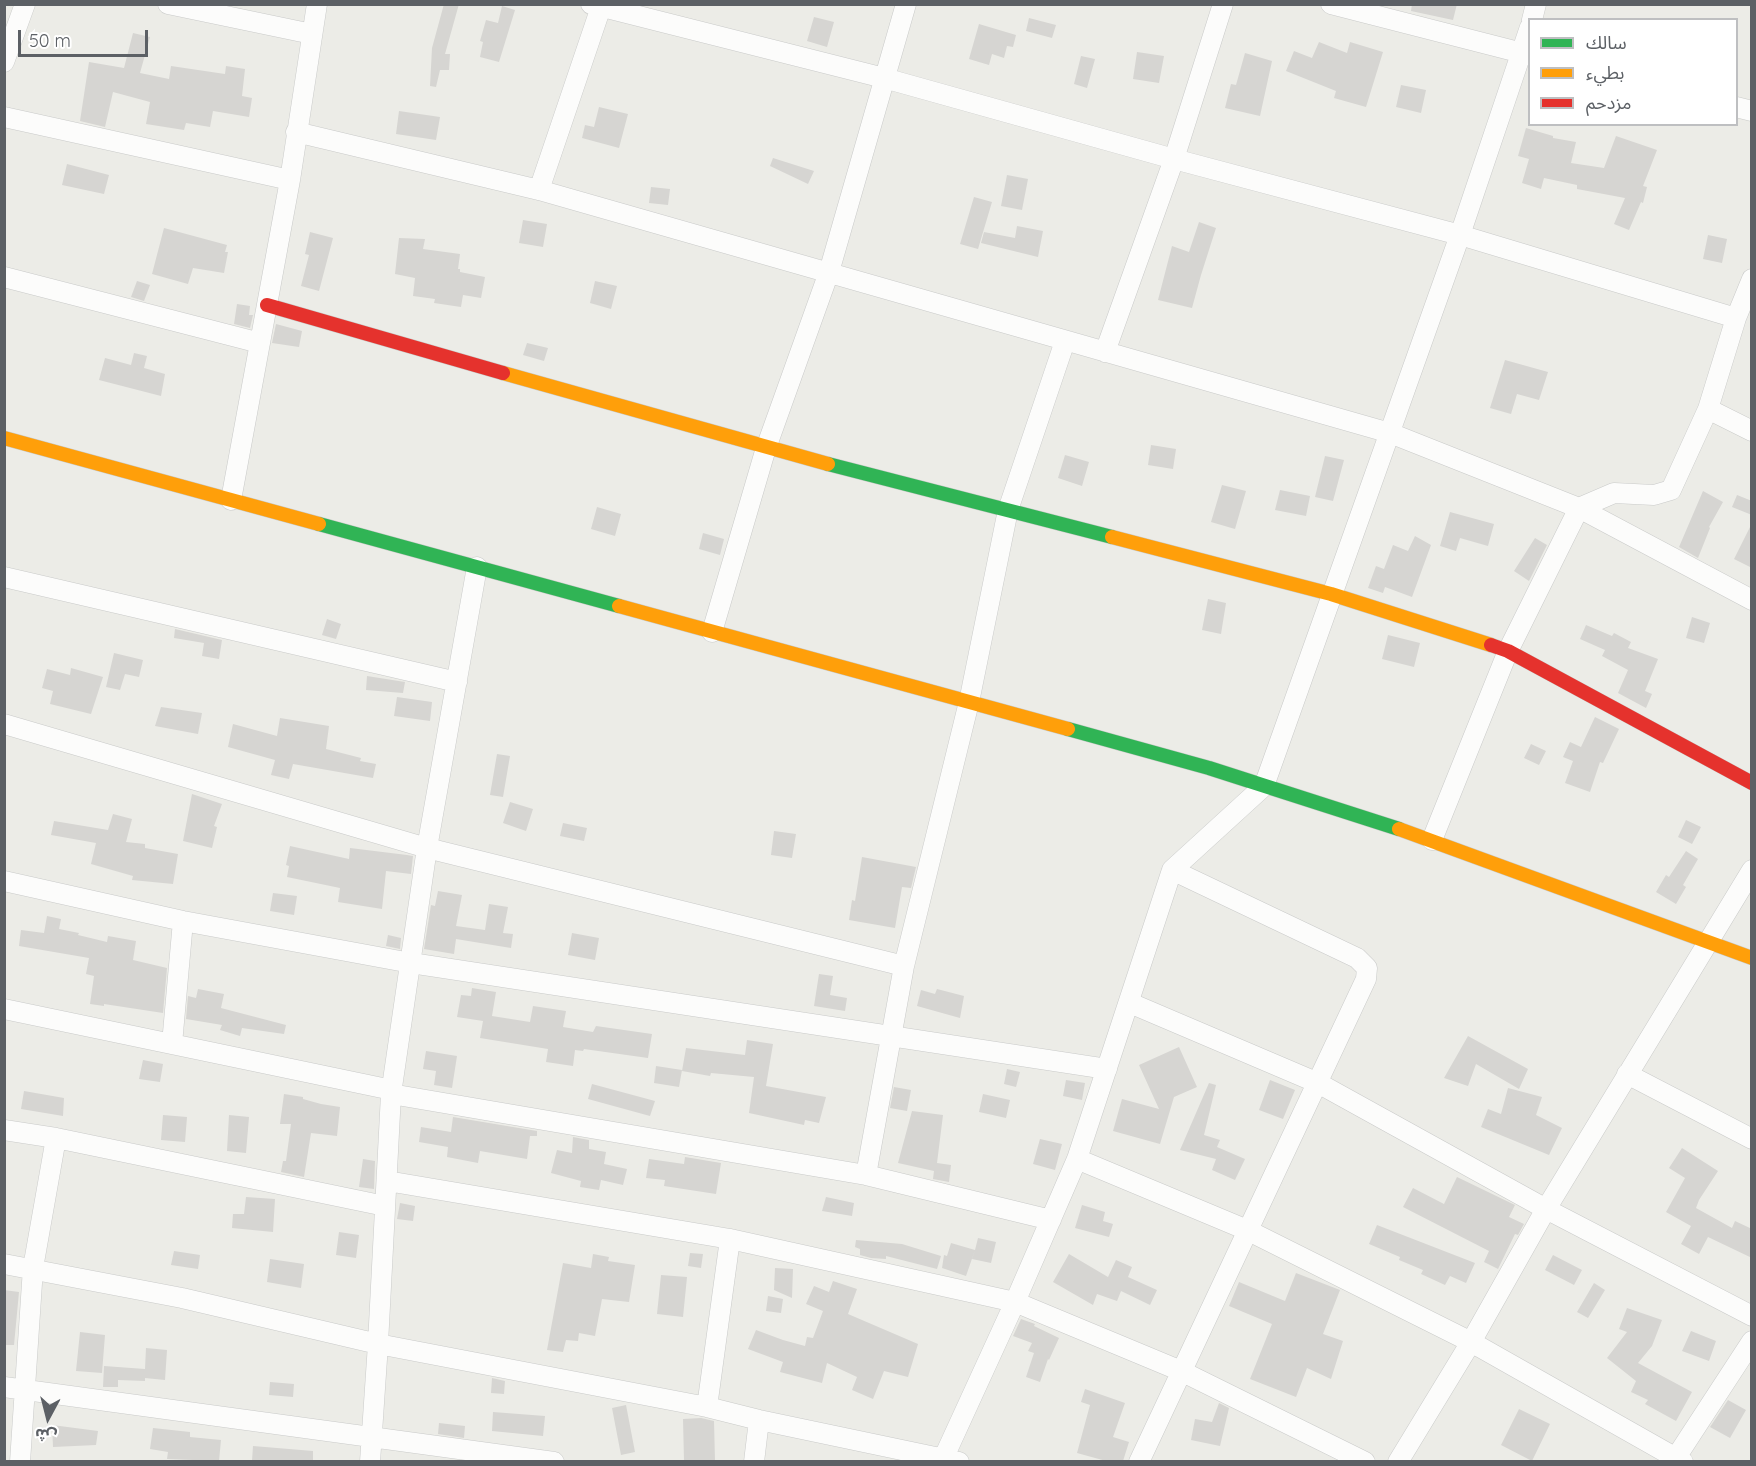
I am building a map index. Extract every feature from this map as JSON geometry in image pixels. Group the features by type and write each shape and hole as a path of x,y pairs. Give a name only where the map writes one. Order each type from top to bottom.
{"street":[{"path":"4,62 25,4"},
{"path":"168,4 312,34"},
{"path":"231,500 290,180 317,4"},
{"path":"712,632 766,448 829,272 906,4"},
{"path":"1105,352 1174,159 1222,4"},
{"path":"4,1263 182,1298 378,1344 707,1407 759,1420 952,1459 1077,1159 1172,870 1264,786 1526,54 1331,4"},
{"path":"539,190 598,5 884,78 1174,159 1460,235 1736,318"},
{"path":"4,117 290,180"},
{"path":"296,132 539,190 1390,433 1579,508 1752,600"},
{"path":"4,277 260,343"},
{"path":"1432,840 1508,651 1579,508 1614,493 1654,495 1671,490 1708,409 1736,318 1752,279"},
{"path":"267,305 766,448 1331,594 1508,651 1752,783"},
{"path":"867,1175 904,966 969,702 1008,510 1065,341"},
{"path":"1708,409 1752,431"},
{"path":"4,438 1209,768 1432,840 1752,958"},
{"path":"370,1461 391,1092 427,848 477,567"},
{"path":"4,577 457,682"},
{"path":"4,724 427,848 904,966"},
{"path":"1139,1461 1318,1083 1366,979 1367,968 1357,958 1172,870"},
{"path":"1398,1461 1471,1342 1546,1209 1752,870"},
{"path":"4,881 183,921 411,963 1107,1069"},
{"path":"172,1044 183,921"},
{"path":"1130,1003 1318,1083 1546,1209 1752,1316"},
{"path":"4,1009 391,1092 867,1175 1051,1220"},
{"path":"1627,1074 1752,1138"},
{"path":"4,1130 56,1138 385,1206"},
{"path":"20,1461 33,1268 56,1138"},
{"path":"1077,1159 1247,1230 1471,1342 1677,1460 1752,1341"},
{"path":"387,1181 730,1239 1016,1302 1181,1371 1365,1461"},
{"path":"707,1407 730,1239"},
{"path":"4,1388 554,1461"},
{"path":"753,1461 759,1420"}],"building":[{"path":"444,4 459,4 445,54 450,54 449,70 440,70 436,87 430,86 432,48"},
{"path":"1412,4 1457,4 1453,20 1411,11"},
{"path":"502,6 515,10 499,62 480,57 483,42 480,41 486,20 498,23"},
{"path":"814,17 834,22 827,47 807,41"},
{"path":"1029,18 1056,25 1052,38 1026,31"},
{"path":"979,24 1016,35 1013,47 1007,46 1004,58 992,54 989,65 969,59"},
{"path":"133,33 150,37 140,73 169,79 171,66 225,74 226,66 245,69 242,96 252,98 249,117 213,111 210,127 186,123 184,130 146,124 150,102 113,92 105,127 80,121 89,62 124,68"},
{"path":"1319,42 1347,53 1350,42 1383,52 1366,107 1334,98 1336,91 1286,71 1294,51 1312,58"},
{"path":"1137,52 1164,56 1159,83 1133,79"},
{"path":"1245,53 1272,61 1260,116 1225,108 1231,84 1236,85"},
{"path":"1081,56 1095,59 1087,88 1074,84"},
{"path":"1401,85 1426,90 1421,113 1396,107"},
{"path":"599,107 628,114 619,148 582,138 585,125 594,127"},
{"path":"399,111 440,117 436,140 396,134"},
{"path":"1526,128 1553,136 1553,138 1576,142 1571,163 1604,168 1616,136 1657,150 1643,186 1647,187 1643,203 1641,202 1629,230 1614,224 1625,198 1577,189 1577,185 1544,178 1541,189 1522,183 1529,159 1518,156"},
{"path":"773,158 814,171 808,184 770,166"},
{"path":"67,164 109,175 104,194 62,185"},
{"path":"1007,175 1028,179 1022,210 1001,206"},
{"path":"651,187 670,189 668,205 649,203"},
{"path":"974,197 992,202 978,249 960,244"},
{"path":"523,220 547,224 543,247 519,243"},
{"path":"1199,222 1216,228 1192,308 1158,300 1172,246 1189,252"},
{"path":"1017,226 1043,231 1038,257 981,243 984,232 1015,238"},
{"path":"164,228 227,245 224,273 193,268 188,284 152,274"},
{"path":"310,232 333,238 319,291 301,286 309,255 305,254"},
{"path":"1708,235 1727,239 1722,263 1703,259"},
{"path":"399,238 425,239 423,249 460,254 458,269 460,272 485,277 481,298 463,295 461,307 434,303 435,299 413,296 415,278 395,274"},
{"path":"137,281 150,285 144,301 131,297"},
{"path":"595,281 617,286 611,309 590,303"},
{"path":"237,304 250,306 249,315 253,315 250,328 234,324"},
{"path":"276,324 302,331 299,347 272,343"},
{"path":"527,343 548,348 544,361 523,355"},
{"path":"134,353 147,356 144,368 165,374 161,396 99,380 105,358 131,365"},
{"path":"1505,360 1548,372 1539,400 1517,394 1511,414 1490,408"},
{"path":"1151,445 1176,449 1173,469 1148,465"},
{"path":"1065,455 1089,462 1082,486 1058,478"},
{"path":"1325,456 1344,460 1333,501 1315,497"},
{"path":"1222,485 1246,491 1235,529 1211,522"},
{"path":"1280,490 1310,496 1306,516 1275,510"},
{"path":"1703,491 1723,502 1709,527 1698,558 1679,547"},
{"path":"1737,495 1752,501 1752,515 1732,507"},
{"path":"597,507 621,514 615,536 591,529"},
{"path":"1450,512 1494,524 1488,546 1460,538 1456,551 1440,546"},
{"path":"1752,523 1752,568 1734,559"},
{"path":"703,533 724,539 720,555 699,549"},
{"path":"1415,536 1431,545 1412,597 1385,587 1383,593 1368,588 1376,566 1384,569 1393,545 1408,551"},
{"path":"1535,538 1547,545 1529,581 1514,571"},
{"path":"1208,599 1226,603 1221,634 1202,630"},
{"path":"1692,617 1710,623 1704,643 1686,638"},
{"path":"327,619 341,624 336,639 322,635"},
{"path":"1586,625 1612,636 1614,633 1631,642 1628,648 1658,659 1645,691 1652,694 1646,708 1618,693 1628,670 1602,656 1605,650 1580,639"},
{"path":"175,629 222,640 219,659 202,656 204,643 174,638"},
{"path":"1388,635 1420,643 1414,667 1382,659"},
{"path":"114,653 143,660 139,677 125,674 120,690 106,687"},
{"path":"71,668 103,677 91,714 50,704 53,691 42,688 47,669 70,675"},
{"path":"367,676 405,682 403,693 366,690"},
{"path":"397,697 432,702 430,721 394,716"},
{"path":"161,707 202,713 198,734 155,726"},
{"path":"1595,717 1619,729 1603,763 1600,762 1590,792 1565,783 1573,761 1563,757 1570,742 1581,747"},
{"path":"280,718 329,726 326,749 376,764 373,778 293,764 289,779 271,775 275,760 228,747 233,724 277,736"},
{"path":"1531,744 1546,751 1539,765 1524,758"},
{"path":"497,754 510,756 503,797 490,795"},
{"path":"192,794 222,804 214,826 217,827 212,848 183,841"},
{"path":"510,802 533,809 526,831 503,823"},
{"path":"113,814 132,819 126,842 145,844 145,848 178,854 173,884 132,880 133,876 91,864 96,843 51,835 54,821 108,830"},
{"path":"1686,820 1701,827 1692,844 1678,837"},
{"path":"563,823 587,828 584,841 560,836"},
{"path":"774,831 796,834 792,858 771,855"},
{"path":"290,846 349,859 350,848 413,856 411,874 386,871 382,909 338,902 340,888 287,877 289,866 286,865"},
{"path":"1686,851 1698,859 1683,885 1686,887 1676,904 1656,892 1666,875 1669,877"},
{"path":"862,857 916,867 911,888 902,887 895,928 849,920 852,900 855,901"},
{"path":"438,891 462,895 456,926 485,930 489,904 508,907 503,933 513,934 511,948 456,939 454,954 424,949 431,905 435,906"},
{"path":"273,893 297,896 294,915 270,911"},
{"path":"47,916 61,919 59,929 79,933 78,935 107,942 108,936 136,941 133,960 167,968 163,1013 90,1004 94,976 86,974 89,958 19,946 21,930 44,933"},
{"path":"572,933 599,938 595,960 568,955"},
{"path":"388,935 401,938 400,949 386,946"},
{"path":"819,974 833,976 830,995 847,998 845,1011 814,1006"},
{"path":"472,988 496,992 492,1016 530,1022 533,1006 566,1011 563,1027 593,1032 596,1026 652,1034 648,1058 584,1049 583,1051 575,1050 573,1066 546,1062 548,1049 480,1038 483,1021 457,1017 461,995 471,996"},
{"path":"198,989 224,994 221,1008 286,1025 284,1034 242,1028 240,1036 220,1030 222,1025 186,1019 188,996 196,998"},
{"path":"937,989 964,996 960,1018 917,1006 921,990 935,994"},
{"path":"1468,1036 1528,1069 1519,1089 1476,1064 1468,1086 1444,1078"},
{"path":"747,1040 773,1044 766,1086 826,1097 819,1123 805,1120 804,1125 749,1113 754,1077 711,1073 710,1076 682,1071 686,1048 745,1055"},
{"path":"1179,1047 1197,1087 1174,1097 1160,1144 1113,1131 1122,1099 1159,1109 1139,1065"},
{"path":"426,1051 457,1056 452,1088 434,1085 436,1071 423,1069"},
{"path":"143,1060 163,1064 160,1082 139,1079"},
{"path":"656,1066 682,1070 679,1087 654,1083"},
{"path":"1007,1069 1020,1072 1016,1087 1004,1084"},
{"path":"1066,1080 1085,1083 1082,1100 1063,1096"},
{"path":"1270,1080 1295,1090 1283,1119 1259,1110"},
{"path":"1209,1083 1216,1085 1204,1135 1220,1140 1217,1147 1245,1159 1235,1180 1212,1170 1216,1159 1180,1150"},
{"path":"592,1084 655,1101 650,1116 588,1099"},
{"path":"894,1087 911,1090 907,1111 890,1108"},
{"path":"1508,1088 1542,1097 1536,1115 1562,1128 1549,1155 1481,1127 1488,1109 1501,1114"},
{"path":"24,1091 64,1098 63,1116 21,1109"},
{"path":"284,1094 340,1107 337,1136 311,1133 304,1177 281,1172 283,1161 286,1161 291,1124 280,1124"},
{"path":"983,1094 1010,1100 1006,1118 979,1112"},
{"path":"912,1111 943,1115 937,1163 951,1165 949,1182 933,1179 934,1171 898,1163"},
{"path":"163,1115 187,1117 185,1142 161,1140"},
{"path":"229,1115 249,1117 246,1153 227,1151"},
{"path":"453,1117 537,1131 537,1136 530,1136 527,1159 480,1151 478,1163 447,1157 448,1147 419,1142 421,1127 451,1132"},
{"path":"573,1137 589,1140 589,1149 606,1152 604,1164 627,1169 623,1185 601,1180 599,1190 580,1187 581,1181 551,1173 557,1150 572,1153"},
{"path":"1040,1139 1062,1144 1055,1170 1033,1164"},
{"path":"1682,1148 1718,1171 1696,1208 1732,1228 1735,1221 1752,1229 1752,1258 1708,1237 1699,1254 1681,1244 1691,1226 1666,1212 1685,1178 1669,1168"},
{"path":"685,1157 721,1163 716,1194 664,1186 665,1180 646,1178 649,1159 684,1164"},
{"path":"363,1159 375,1161 374,1189 359,1187"},
{"path":"1457,1177 1515,1205 1509,1217 1524,1224 1518,1235 1515,1234 1498,1269 1484,1262 1489,1251 1403,1207 1413,1188 1444,1204"},
{"path":"246,1197 275,1199 273,1232 232,1228 233,1214 244,1214"},
{"path":"826,1197 854,1203 852,1216 822,1211"},
{"path":"400,1203 415,1206 413,1221 397,1219"},
{"path":"1082,1205 1105,1212 1103,1221 1113,1224 1109,1237 1075,1228"},
{"path":"1377,1225 1475,1263 1466,1283 1450,1276 1445,1285 1421,1274 1423,1270 1399,1260 1400,1257 1369,1244"},
{"path":"339,1232 359,1235 356,1258 336,1255"},
{"path":"978,1238 996,1242 991,1263 972,1259"},
{"path":"856,1240 902,1244 941,1256 937,1269 886,1256 886,1259 871,1258 860,1255 860,1249 855,1247"},
{"path":"951,1243 975,1250 966,1276 942,1268 944,1255 947,1256"},
{"path":"174,1251 200,1255 198,1269 171,1265"},
{"path":"690,1253 703,1254 701,1268 688,1266"},
{"path":"593,1254 609,1257 608,1261 635,1265 629,1302 602,1299 595,1336 579,1333 578,1341 566,1340 563,1352 547,1350 563,1263 591,1268"},
{"path":"1069,1254 1108,1277 1116,1260 1132,1267 1128,1277 1157,1290 1150,1305 1121,1291 1117,1301 1097,1294 1093,1305 1053,1282"},
{"path":"1553,1255 1582,1270 1574,1285 1545,1270"},
{"path":"270,1259 304,1264 301,1288 267,1282"},
{"path":"775,1268 793,1269 792,1298 774,1290"},
{"path":"1296,1273 1340,1290 1323,1334 1343,1341 1331,1379 1307,1368 1296,1397 1250,1379 1272,1324 1229,1306 1239,1282 1285,1301"},
{"path":"661,1275 687,1277 683,1317 657,1314"},
{"path":"833,1281 857,1289 848,1314 918,1344 908,1377 884,1371 873,1399 852,1390 857,1377 827,1363 822,1383 780,1372 783,1362 748,1349 756,1330 805,1346 807,1337 813,1338 823,1311 806,1304 814,1286 829,1292"},
{"path":"1594,1283 1605,1290 1588,1318 1577,1312"},
{"path":"4,1290 19,1292 14,1345 4,1345"},
{"path":"768,1296 783,1299 781,1313 766,1311"},
{"path":"1627,1308 1662,1320 1652,1346 1638,1363 1692,1392 1676,1421 1645,1404 1648,1400 1631,1392 1636,1381 1607,1358 1627,1332 1619,1329"},
{"path":"1021,1319 1059,1338 1040,1382 1026,1377 1034,1353 1028,1351 1032,1343 1013,1336"},
{"path":"1691,1331 1716,1341 1709,1361 1682,1351"},
{"path":"80,1332 105,1335 102,1373 76,1371"},
{"path":"146,1348 167,1350 165,1380 145,1378 145,1381 118,1380 118,1387 103,1387 104,1366 145,1369"},
{"path":"492,1378 505,1381 504,1394 491,1393"},
{"path":"270,1382 294,1384 293,1397 269,1395"},
{"path":"1085,1389 1125,1403 1113,1437 1129,1442 1123,1461 1106,1461 1077,1453 1090,1405 1081,1402"},
{"path":"1728,1400 1746,1410 1730,1438 1710,1427"},
{"path":"1219,1403 1229,1408 1220,1446 1191,1440 1195,1419 1212,1422"},
{"path":"626,1405 635,1452 621,1455 612,1408"},
{"path":"1519,1409 1550,1424 1532,1461 1501,1445"},
{"path":"493,1412 545,1416 543,1436 492,1431"},
{"path":"701,1418 714,1421 715,1461 684,1461 683,1419"},
{"path":"439,1423 465,1426 464,1438 438,1434"},
{"path":"52,1425 98,1431 96,1445 53,1447"},
{"path":"153,1428 190,1432 190,1437 221,1440 219,1461 167,1459 168,1452 150,1449"},
{"path":"253,1446 313,1451 313,1461 252,1461"}],"traffic: fast":[{"path":"828,464 1112,537"},
{"path":"319,524 619,606"},
{"path":"1068,729 1209,768 1399,829"}],"traffic: slow":[{"path":"503,373 828,464"},
{"path":"4,438 319,524"},
{"path":"1112,537 1331,594 1491,645"},
{"path":"619,606 1068,729"},
{"path":"1399,829 1752,958"}],"traffic: jam":[{"path":"267,305 503,373"},
{"path":"1491,645 1508,651 1752,783"}]}
